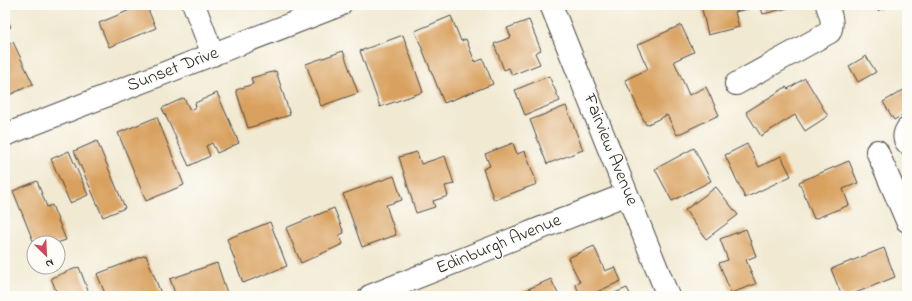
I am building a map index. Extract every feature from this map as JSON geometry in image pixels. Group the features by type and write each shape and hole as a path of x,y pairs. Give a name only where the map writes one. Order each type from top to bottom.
{"street":[{"path":"194,5 213,55"},
{"name":"Sunset Drive","path":"5,135 340,5"},
{"name":"Fairview Avenue","path":"551,5 668,296"},
{"path":"736,84 830,32 832,21 827,5"},
{"path":"907,129 904,135 907,143"},
{"path":"877,151 907,221"},
{"name":"Edinburgh Avenue","path":"370,296 627,194"}],"building":[{"path":"142,5 146,5 156,28 109,47 99,23"},
{"path":"701,5 760,6 735,12 739,27 708,35"},
{"path":"760,5 795,5 796,6 763,14"},
{"path":"874,5 886,5 878,11"},
{"path":"5,14 11,27 5,29"},
{"path":"451,16 461,41 466,39 475,62 483,59 493,84 444,103 415,31"},
{"path":"529,20 541,50 535,53 540,64 512,75 509,68 504,70 494,44 511,37 507,28"},
{"path":"681,25 694,52 674,61 689,95 706,87 719,115 677,135 667,115 646,125 625,80 648,69 637,45"},
{"path":"403,35 423,92 380,107 360,51"},
{"path":"13,42 33,84 5,97 5,46"},
{"path":"343,51 358,93 321,106 306,64"},
{"path":"866,56 876,72 858,82 849,66"},
{"path":"276,71 290,115 248,128 236,90 253,84 251,78"},
{"path":"549,76 560,101 525,115 515,90"},
{"path":"805,78 828,116 805,131 795,115 761,136 746,112 786,87 788,89"},
{"path":"907,88 907,112 894,120 883,102"},
{"path":"217,93 239,143 217,153 212,143 206,146 210,156 189,166 162,108 184,98 190,110 196,107 195,103"},
{"path":"566,106 583,150 547,164 530,120"},
{"path":"157,117 184,185 146,201 118,133"},
{"path":"97,141 125,208 103,217 74,151"},
{"path":"513,143 517,154 525,151 537,184 494,200 483,169 490,166 485,154"},
{"path":"747,144 759,167 781,156 791,176 745,198 725,155"},
{"path":"694,148 711,181 672,201 655,169"},
{"path":"69,151 88,195 70,203 51,159"},
{"path":"417,152 421,164 445,156 454,184 445,186 448,196 433,201 435,207 416,213 399,157"},
{"path":"849,161 858,183 843,189 849,205 814,219 799,182"},
{"path":"394,176 402,200 386,205 396,235 362,247 343,194"},
{"path":"37,181 47,207 52,205 64,235 31,235 13,191"},
{"path":"716,187 738,215 706,239 685,210"},
{"path":"334,208 344,233 339,235 343,244 301,263 286,228"},
{"path":"270,222 287,266 243,283 227,239"},
{"path":"746,229 756,256 746,260 756,284 731,293 719,263 728,260 720,239"},
{"path":"594,246 605,271 615,267 621,281 588,296 581,296 575,284 580,282 568,258"},
{"path":"884,248 895,277 848,296 842,296 831,269"},
{"path":"146,255 162,296 106,296 97,274"},
{"path":"217,263 228,296 176,296 170,279"},
{"path":"79,267 90,296 58,296 51,278 59,275 66,275 66,272"},
{"path":"551,279 559,296 520,296 519,293"},
{"path":"627,288 631,296 607,296"}]}
